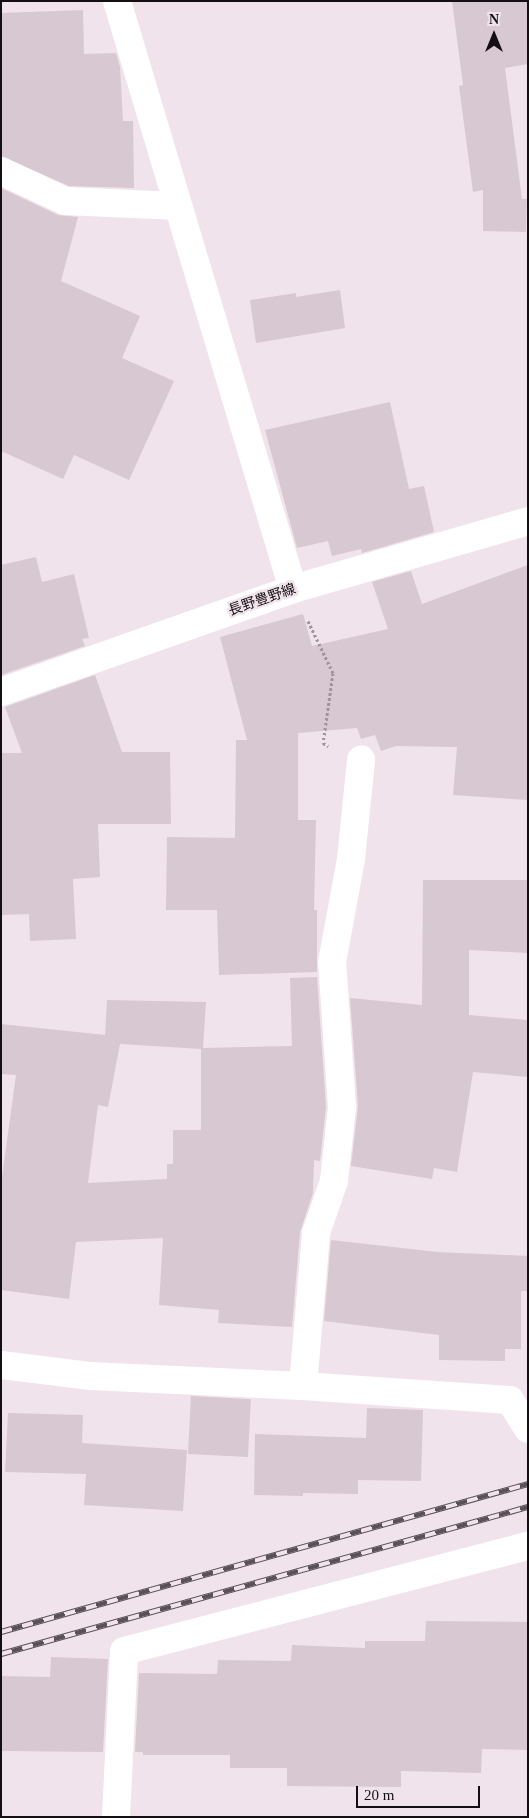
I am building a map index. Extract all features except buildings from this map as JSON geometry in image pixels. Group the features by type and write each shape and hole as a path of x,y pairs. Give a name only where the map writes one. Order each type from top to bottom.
{"street":[{"path":"117,1 293,589"},
{"path":"1,171 64,201 178,206"},
{"name":"長野豊野線","path":"1,692 293,589 528,521"},
{"path":"303,1386 316,1233 334,1181 342,1107 332,962 351,860 362,760"},
{"path":"1,1365 90,1376 303,1386 510,1400 528,1429"},
{"path":"116,1817 124,1651 528,1546"}],"path":[{"path":"293,589 333,674 323,744 362,760"}],"railway":[{"path":"1,1632 528,1484"},
{"path":"1,1654 528,1507"}]}
